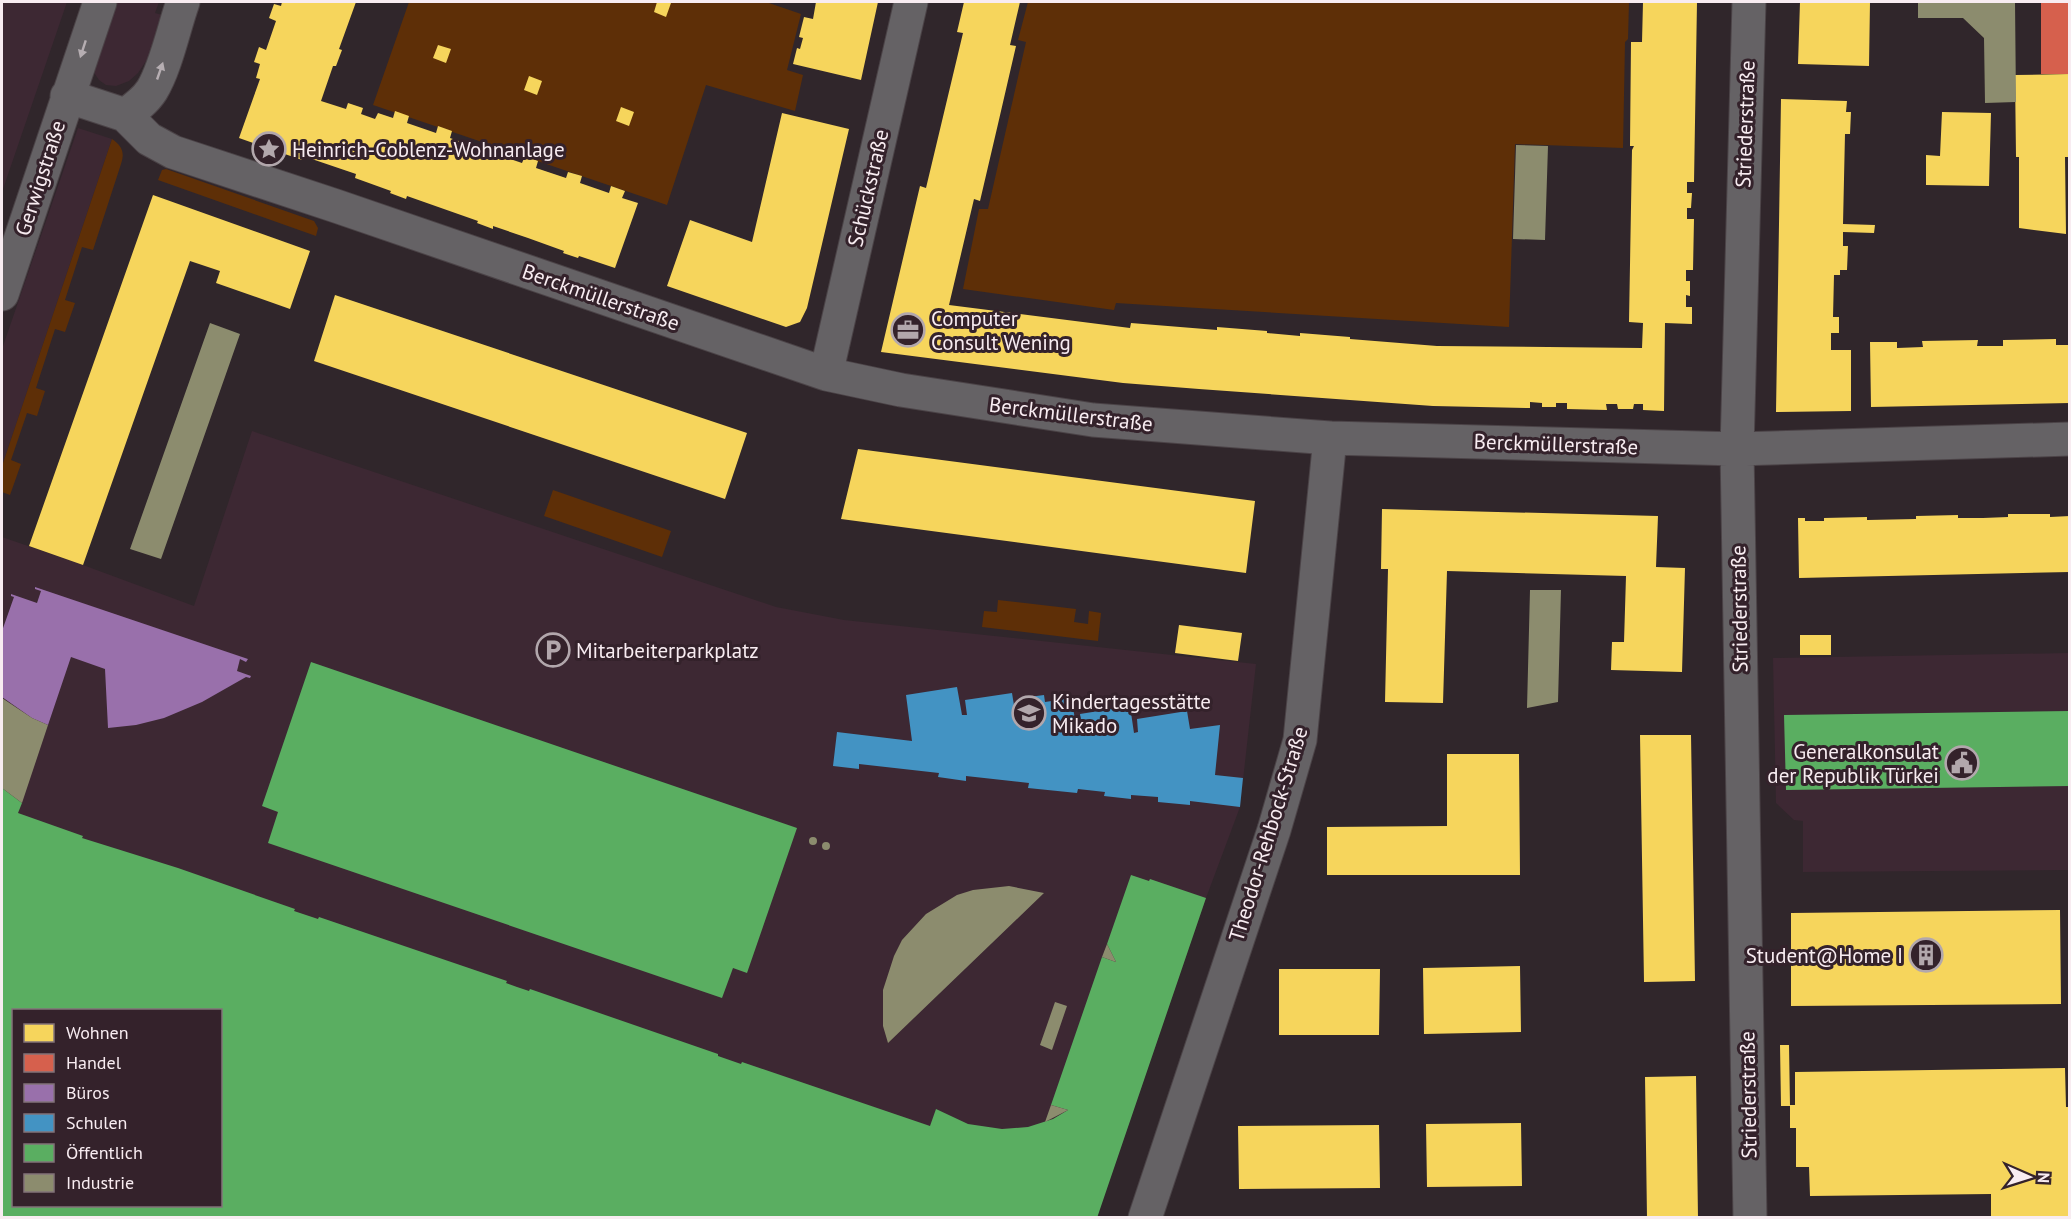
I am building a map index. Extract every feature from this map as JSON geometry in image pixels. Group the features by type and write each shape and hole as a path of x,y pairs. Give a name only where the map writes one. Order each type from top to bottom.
{"street":[{"name":"Gerwigstraße","path":"2,294 100,2"},
{"path":"125,115 152,91 183,2"},
{"name":"Schückstraße","path":"826,374 911,2"},
{"name":"Striederstraße","path":"1749,2 1737,449 1750,1218"},
{"name":"Gerwigstraße","path":"67,96 125,115"},
{"name":"Berckmüllerstraße","path":"125,115 149,139 173,152 826,374 902,390 1093,420 1330,438 1737,449 2070,439"},
{"name":"Theodor-Rehbock-Straße","path":"1145,1218 1274,830 1300,740 1330,438"}],"shaded area":[{"path":"2,2 67,2 2,192"},
{"path":"116,2 159,2 155,13 166,16 152,52 138,73 129,81 116,86 106,85 99,80 95,74 94,65"},
{"path":"409,2 766,2 801,14 787,70 803,75 795,111 706,85 667,205 373,105"},
{"path":"1028,2 1629,2 1628,39 1625,42 1623,148 1515,144 1509,327 1116,303 1114,310 963,289 979,209 988,209 1026,42 1018,40"},
{"path":"78,128 112,139 2,466 2,349"},
{"path":"112,139 122,150 121,164 93,250 82,247 65,300 75,303 65,332 55,329 36,388 45,391 37,416 27,413 11,460 21,464 10,495 2,492 2,466"},
{"path":"166,169 314,221 318,228 316,236 158,180 162,170"},
{"path":"252,431 776,607 844,620 1256,664 1240,807 1206,898 1097,1217 2,1217 2,537 194,606"},
{"path":"553,490 671,531 662,557 544,516"},
{"path":"998,600 1076,609 1074,622 1088,624 1089,611 1101,613 1098,641 982,627 984,611 997,612"},
{"path":"2069,653 2069,870 1803,872 1803,821 1794,820 1776,803 1773,658"}],"building: Wohnen":[{"path":"282,2 356,2 339,49 342,50 336,66 333,66 321,101 346,109 348,103 363,108 361,114 375,119 378,113 393,118 395,111 409,116 407,123 436,133 438,126 452,131 450,138 479,148 481,141 495,146 493,153 522,163 525,156 538,161 536,168 566,178 568,172 582,176 580,183 609,193 611,186 625,191 622,198 638,203 615,268 563,253 564,251 493,226 493,229 477,223 478,221 407,196 406,199 355,178 356,174 303,156 302,160 239,138 260,79 256,78 260,64 254,62 259,47 266,50 276,21 269,18 274,4 281,6"},
{"path":"657,2 671,3 666,17 654,12"},
{"path":"816,2 878,2 861,80 793,64 797,48 800,49 803,38 799,37 804,17 813,19"},
{"path":"964,2 1020,2 1010,45 1016,46 980,201 974,199 949,305 1130,328 1131,323 1217,330 1217,327 1300,336 1300,333 1437,346 1642,348 1643,323 1629,322 1632,150 1634,146 1630,146 1631,42 1642,42 1643,2 1697,2 1694,182 1687,182 1687,193 1692,193 1691,208 1687,208 1687,219 1694,219 1693,270 1686,270 1686,281 1690,281 1690,296 1686,295 1686,307 1692,307 1692,324 1665,323 1664,411 1643,410 1643,404 1634,404 1633,409 1618,409 1617,404 1606,404 1607,410 1567,409 1567,403 1556,403 1556,407 1542,407 1542,403 1530,402 1530,408 1433,406 1199,389 1123,383 881,352 920,186 926,188 963,33 957,32"},
{"path":"1800,2 1870,2 1869,66 1798,64"},
{"path":"438,45 451,49 446,63 433,58"},
{"path":"2070,74 2070,157 2065,157 2066,234 2019,228 2019,157 2016,157 2015,75"},
{"path":"529,76 542,81 537,95 524,90"},
{"path":"1781,99 1847,101 1846,112 1851,112 1850,134 1845,134 1843,224 1875,225 1874,233 1843,232 1843,246 1848,246 1847,270 1840,270 1840,275 1834,275 1833,317 1839,317 1839,333 1831,333 1831,350 1851,350 1851,411 1776,412"},
{"path":"621,107 634,112 629,126 616,121"},
{"path":"1942,112 1991,113 1989,186 1926,185 1926,155 1940,156"},
{"path":"782,113 849,129 807,308 800,322 786,327 667,286 690,220 752,242"},
{"path":"153,195 310,251 290,309 216,283 220,271 190,261 83,565 29,546"},
{"path":"335,295 747,433 725,499 314,361"},
{"path":"2056,339 2056,345 2070,345 2070,403 1871,407 1870,342 1897,342 1897,348 1923,347 1922,341 1978,340 1977,346 2003,346 2003,340"},
{"path":"858,449 1255,501 1246,573 841,519"},
{"path":"1382,509 1658,516 1656,567 1685,568 1682,672 1611,670 1612,642 1624,642 1626,576 1447,571 1443,703 1385,702 1388,569 1381,569"},
{"path":"2008,514 2070,516 2070,572 1799,578 1798,518 1805,518 1805,521 1824,521 1824,518 1916,519 1916,516 1958,515 1958,518 1983,518 2008,517"},
{"path":"1179,625 1242,633 1238,661 1175,653"},
{"path":"1800,635 1831,635 1831,655 1800,655"},
{"path":"1640,735 1691,735 1695,981 1644,982"},
{"path":"1447,754 1519,754 1520,875 1327,875 1327,827 1447,826"},
{"name":"Student@Home I","path":"2060,910 2061,1004 1791,1006 1791,913"},
{"path":"1520,966 1521,1032 1424,1034 1423,968"},
{"path":"1279,969 1380,969 1379,1035 1279,1035"},
{"path":"1780,1045 1789,1045 1790,1106 1781,1106"},
{"path":"2065,1068 2066,1107 2070,1107 2070,1218 1991,1218 1991,1194 1810,1196 1809,1167 1796,1167 1796,1128 1790,1128 1790,1105 1795,1105 1795,1072"},
{"path":"1696,1076 1698,1218 1647,1218 1645,1077"},
{"path":"1521,1123 1522,1186 1427,1187 1426,1124"},
{"path":"1379,1125 1380,1188 1239,1189 1238,1126"}],"building: Handel":[{"path":"2041,2 2070,2 2070,74 2041,74"}],"building: Büros":[{"path":"35,587 248,659 246,662 240,659 237,671 251,676 202,702 164,718 136,725 108,728 105,669 71,657 48,725 32,718 2,697 2,631 14,597 11,594 37,603 41,591"}],"building: Schulen":[{"path":"957,687 962,715 967,715 965,700 1012,693 1017,724 1022,723 1020,706 1030,705 1029,697 1044,695 1045,702 1071,698 1077,729 1082,728 1080,714 1130,706 1134,733 1138,732 1137,719 1187,711 1190,729 1220,725 1215,775 1243,778 1240,807 1190,801 1190,805 1158,802 1158,797 1131,795 1131,799 1104,796 1105,792 1078,789 1077,793 1028,788 1029,783 966,776 966,781 938,777 939,773 859,764 859,769 833,766 837,732 912,741 906,695"}],"building: Öffentlich":[{"path":"311,662 797,828 747,973 733,968 722,998 268,843 278,812 262,806"},
{"path":"2070,711 2070,786 1786,790 1784,715"},
{"path":"2,788 22,803 18,813 83,836 82,838 178,868 295,909 294,911 318,919 319,917 507,981 506,983 517,987 529,991 530,989 718,1054 718,1056 741,1064 742,1062 930,1126 936,1109 968,1124 1002,1129 1028,1127 1053,1119 1068,1110 1051,1105 1102,957 1116,962 1107,944 1131,875 1206,898 1097,1218 2,1218"}],"building: Industrie":[{"path":"1918,2 2015,2 2016,102 1985,103 1984,38 1963,18 1918,18"},
{"path":"1516,145 1548,146 1545,240 1513,239"},
{"path":"210,323 240,334 161,559 130,549"},
{"path":"1530,590 1561,590 1558,702 1527,708"},
{"path":"2,698 32,718 48,725 22,803 2,788"},
{"path":"813,837 817,841 813,845 809,841"},
{"path":"826,842 830,846 826,850 822,846"},
{"path":"1009,886 1044,893 888,1043 883,1026 883,990 902,940 926,914 957,895 973,890"},
{"path":"1107,944 1116,962 1102,957"},
{"path":"1055,1002 1067,1006 1052,1050 1040,1045"},
{"path":"1051,1105 1068,1110 1045,1122"}],"place":[{"name":"Heinrich-Coblenz-Wohnanlage","path":"269,149"},
{"name":"Computer Consult Wening","path":"908,330"},
{"name":"Mitarbeiterparkplatz","path":"553,650"},
{"name":"Kindertagesstätte Mikado","path":"1029,713"},
{"name":"Generalkonsulat der Republik Türkei","path":"1962,763"},
{"name":"Student@Home I","path":"1926,955"}]}
